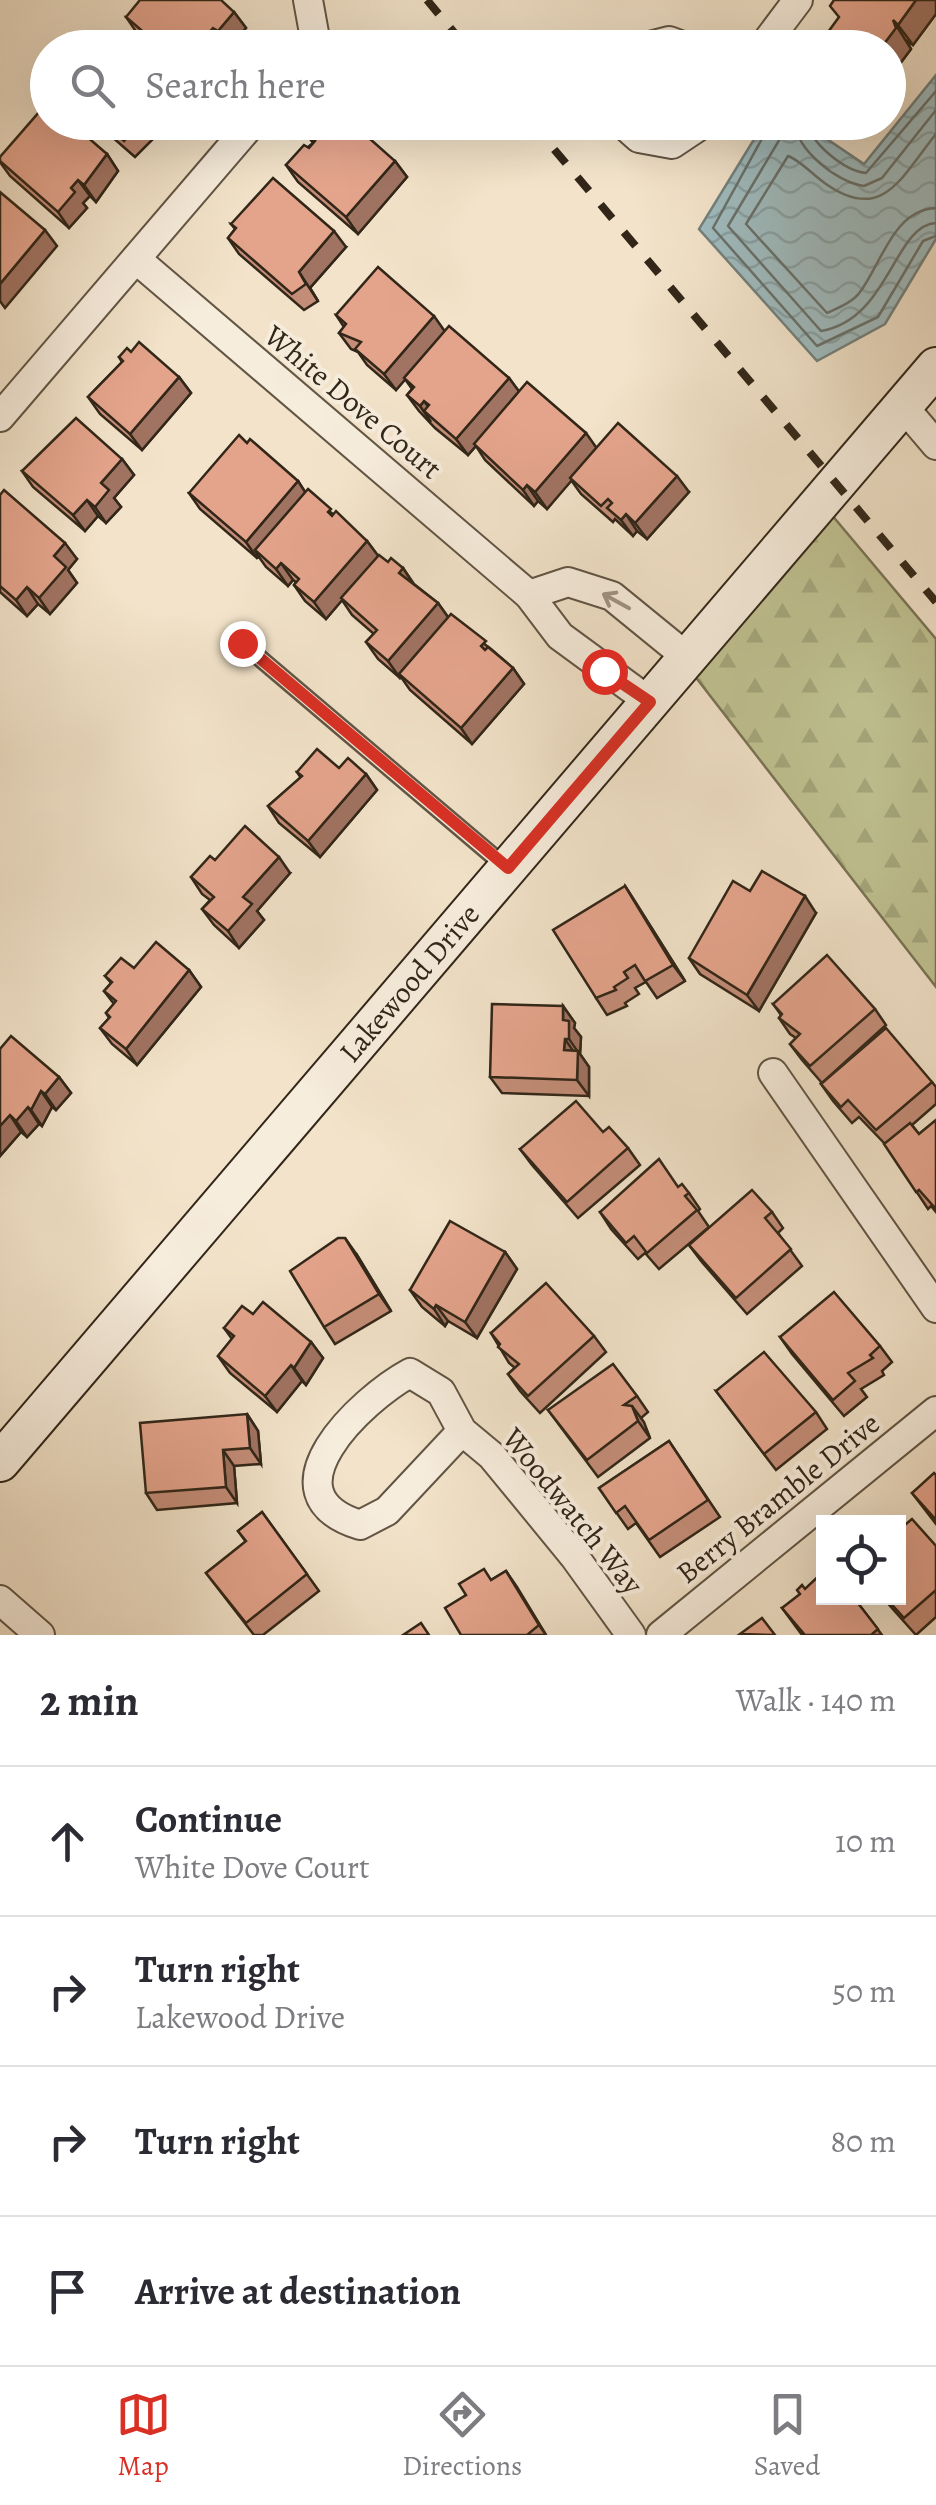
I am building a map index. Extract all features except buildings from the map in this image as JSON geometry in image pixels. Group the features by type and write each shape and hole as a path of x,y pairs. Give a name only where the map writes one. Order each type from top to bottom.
{"street":[{"path":"308,0 313,30"},
{"path":"776,30 798,0"},
{"path":"0,417 237,140"},
{"path":"650,140 672,144 678,140"},
{"name":"White Dove Court","path":"136,259 529,595 560,636 650,702"},
{"name":"Lakewood Drive","path":"0,1462 936,367"},
{"path":"902,405 936,445"},
{"path":"529,595 568,582 612,596 688,658"},
{"path":"773,1073 936,1308"},
{"name":"Woodwatch Way","path":"462,1431 386,1511 360,1524 339,1518 319,1491 316,1470 334,1438 370,1399 410,1373 441,1392 462,1431 492,1456 574,1556 631,1635"},
{"name":"Berry Bramble Drive","path":"661,1635 936,1411"},
{"path":"0,1600 40,1635"}],"lane":[{"path":"242,643 508,868"}],"green space":[{"path":"831,514 936,639 936,987 694,675"}],"water":[{"path":"936,75 936,239 885,324 817,361 699,229 754,140 828,140 864,164 883,140 906,140 906,112"}],"railway":[{"path":"427,0 452,30"},
{"path":"546,140 936,602"}],"route":[{"path":"242,643 508,868 650,702 604,671"}]}
